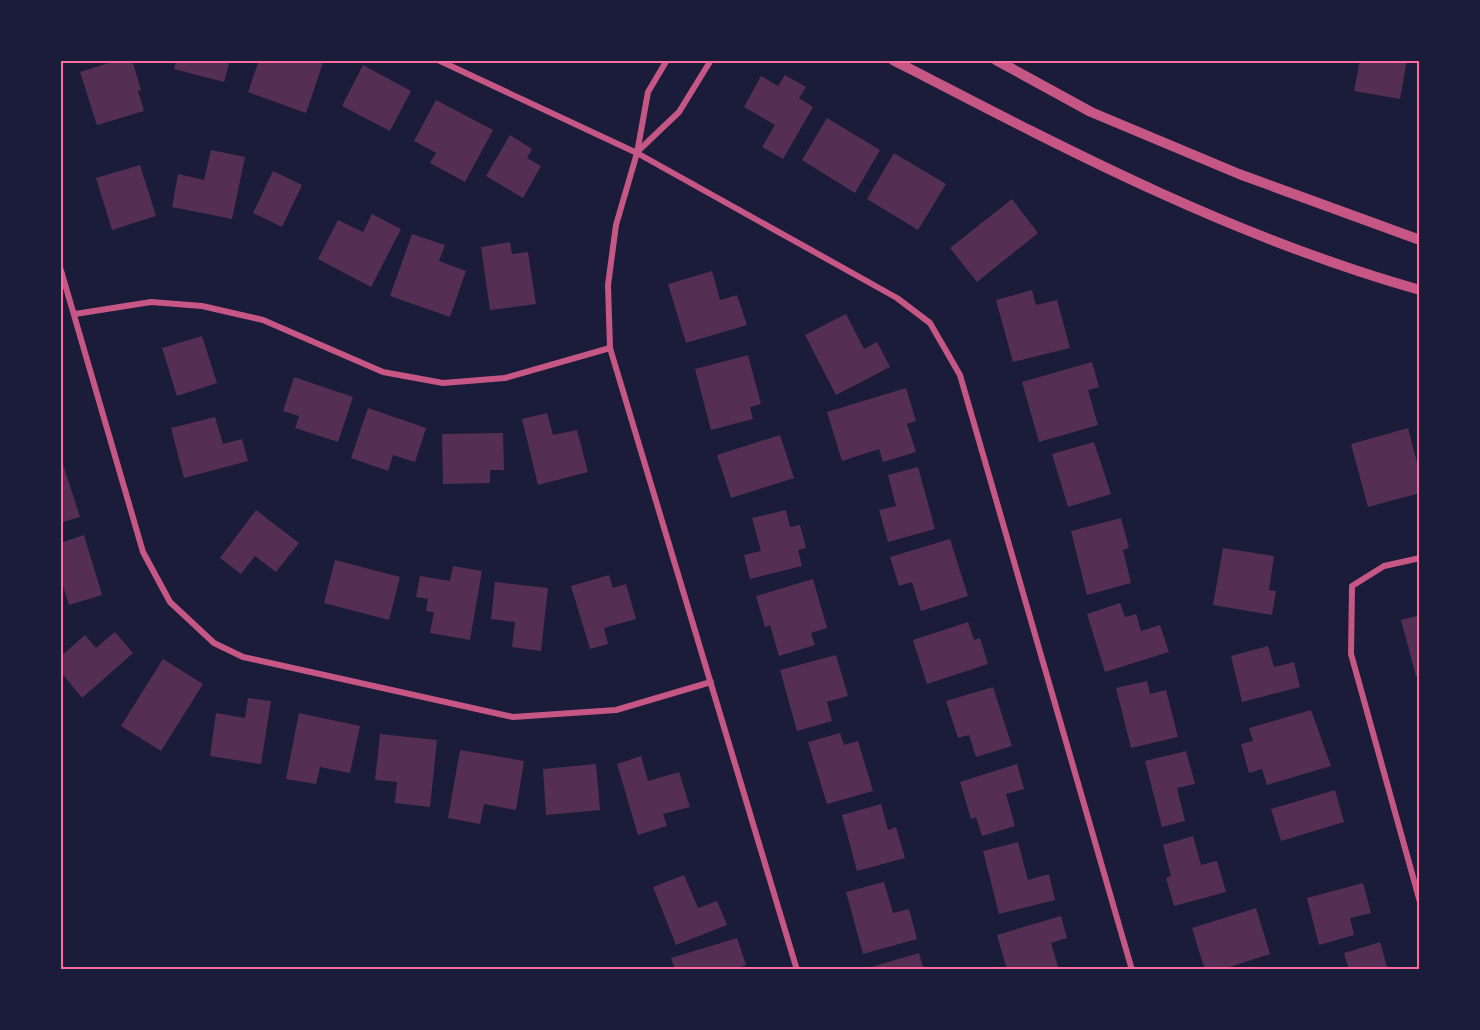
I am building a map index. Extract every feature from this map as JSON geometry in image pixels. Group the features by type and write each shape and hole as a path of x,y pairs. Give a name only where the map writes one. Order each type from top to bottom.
{"street":[{"path":"438,60 637,153 897,298 930,323 960,375 1132,970"},
{"path":"668,60 648,92 637,153 616,225 608,285 610,348 797,970"},
{"path":"637,153 679,112 711,60"},
{"path":"893,60 1063,148 1224,223 1365,275 1420,290"},
{"path":"996,60 1090,112 1239,174 1420,240"},
{"path":"60,267 143,552 170,602 214,643 243,657 513,717 616,710 711,682"},
{"path":"75,314 151,302 202,306 264,320 383,372 443,383 505,378 610,348"},
{"path":"1420,558 1384,566 1352,586 1351,654 1420,902"}],"building":[{"path":"118,60 132,60 141,90 138,91 144,111 97,125 80,72"},
{"path":"176,60 230,60 224,82 174,69"},
{"path":"259,60 324,60 306,113 248,92"},
{"path":"1360,60 1407,60 1400,99 1354,91"},
{"path":"363,65 411,91 390,131 342,106"},
{"path":"785,75 806,87 799,98 813,107 783,159 762,147 775,125 744,107 761,76 778,86"},
{"path":"436,100 493,130 465,182 430,163 436,153 414,141"},
{"path":"827,118 880,150 855,193 802,160"},
{"path":"510,135 532,149 527,158 541,166 523,198 486,176"},
{"path":"211,150 245,157 232,219 172,207 178,174 204,180"},
{"path":"894,153 946,184 918,230 867,199"},
{"path":"140,165 156,216 112,230 96,178"},
{"path":"273,171 302,185 282,227 253,213"},
{"path":"1012,199 1038,233 977,282 950,248"},
{"path":"372,214 401,229 371,287 318,259 338,220 363,232"},
{"path":"412,234 445,245 439,261 466,271 450,317 390,296"},
{"path":"510,242 512,254 528,252 536,304 490,310 481,247"},
{"path":"712,271 720,300 737,295 747,325 686,343 668,284"},
{"path":"1032,290 1036,305 1057,300 1070,348 1013,362 996,300"},
{"path":"846,314 864,349 877,342 890,367 836,395 805,335"},
{"path":"202,336 217,383 177,396 162,348"},
{"path":"748,355 761,404 750,407 753,419 711,430 695,369"},
{"path":"1092,362 1099,387 1088,390 1098,425 1039,442 1022,382"},
{"path":"294,377 353,397 338,442 295,428 299,416 283,411"},
{"path":"906,388 916,421 907,424 916,452 883,462 879,449 842,461 827,412"},
{"path":"368,408 426,428 415,462 393,455 388,471 351,458"},
{"path":"547,413 553,435 577,430 588,472 538,485 522,419"},
{"path":"215,417 223,444 242,439 248,461 184,478 171,428"},
{"path":"1408,428 1420,474 1420,493 1368,507 1351,444"},
{"path":"503,433 504,470 490,470 490,483 443,484 442,434"},
{"path":"780,435 794,478 731,498 717,455"},
{"path":"1094,442 1111,494 1068,507 1052,454"},
{"path":"60,455 80,517 60,523"},
{"path":"918,467 935,529 888,542 879,510 896,506 888,475"},
{"path":"256,510 299,543 276,572 255,556 241,574 220,558"},
{"path":"786,510 790,527 800,525 806,548 798,550 802,566 750,579 744,555 761,551 752,518"},
{"path":"1121,518 1129,548 1123,550 1131,583 1087,595 1071,531"},
{"path":"84,535 102,595 69,605 60,576 60,543"},
{"path":"950,539 968,596 921,611 912,582 899,586 890,557"},
{"path":"1223,548 1274,556 1269,590 1276,591 1272,615 1213,605"},
{"path":"335,560 400,577 389,620 324,603"},
{"path":"453,566 482,571 470,640 430,633 434,612 426,611 428,599 416,597 420,576 450,581"},
{"path":"609,575 613,588 626,584 636,619 604,628 608,644 590,649 571,586"},
{"path":"813,579 827,628 811,633 815,645 779,656 770,625 765,627 756,596"},
{"path":"495,582 548,588 541,651 512,647 515,622 491,619"},
{"path":"1120,603 1125,617 1136,614 1141,631 1160,625 1169,652 1105,672 1087,614"},
{"path":"1420,615 1420,674 1416,676 1401,620"},
{"path":"968,622 974,640 980,638 988,664 927,684 913,640"},
{"path":"115,632 133,653 82,698 60,671 60,657 85,635 96,648"},
{"path":"1268,646 1274,667 1294,662 1300,687 1242,702 1231,656"},
{"path":"836,655 848,696 827,702 832,721 797,731 780,670"},
{"path":"163,659 203,684 161,751 121,726"},
{"path":"1147,681 1150,694 1166,690 1178,737 1131,748 1116,688"},
{"path":"993,687 1012,746 976,757 969,735 958,738 946,701"},
{"path":"248,698 271,701 261,764 210,756 216,713 245,718"},
{"path":"1311,710 1331,766 1267,785 1262,769 1249,773 1241,744 1253,741 1249,728"},
{"path":"299,713 360,726 350,773 320,767 316,784 286,779"},
{"path":"840,733 844,745 858,741 873,791 827,804 808,742"},
{"path":"380,734 437,740 430,807 395,803 397,782 375,780"},
{"path":"460,750 524,761 516,810 484,804 480,824 448,818"},
{"path":"1186,751 1195,784 1177,788 1185,821 1162,827 1145,761"},
{"path":"641,756 648,781 679,772 690,807 663,814 667,826 638,835 617,764"},
{"path":"596,764 600,810 546,815 543,769"},
{"path":"1017,764 1024,789 1006,794 1015,826 982,836 976,817 971,819 960,782"},
{"path":"1335,790 1344,822 1281,841 1271,809"},
{"path":"881,804 888,830 896,827 905,858 857,871 842,815"},
{"path":"1193,836 1201,865 1217,861 1226,892 1174,906 1166,878 1171,876 1163,845"},
{"path":"1018,842 1028,880 1049,874 1055,900 999,914 983,851"},
{"path":"684,875 698,908 717,901 727,925 676,945 653,887"},
{"path":"884,882 893,913 909,909 917,939 863,954 846,892"},
{"path":"1363,883 1371,913 1350,918 1354,935 1319,945 1307,898"},
{"path":"1256,908 1270,954 1220,970 1205,970 1192,928"},
{"path":"1061,916 1067,938 1051,943 1059,970 1007,970 997,935"},
{"path":"737,938 746,965 732,970 675,970 671,958"},
{"path":"1380,942 1388,970 1349,970 1344,953"},
{"path":"919,953 924,970 868,970 868,968"}]}
